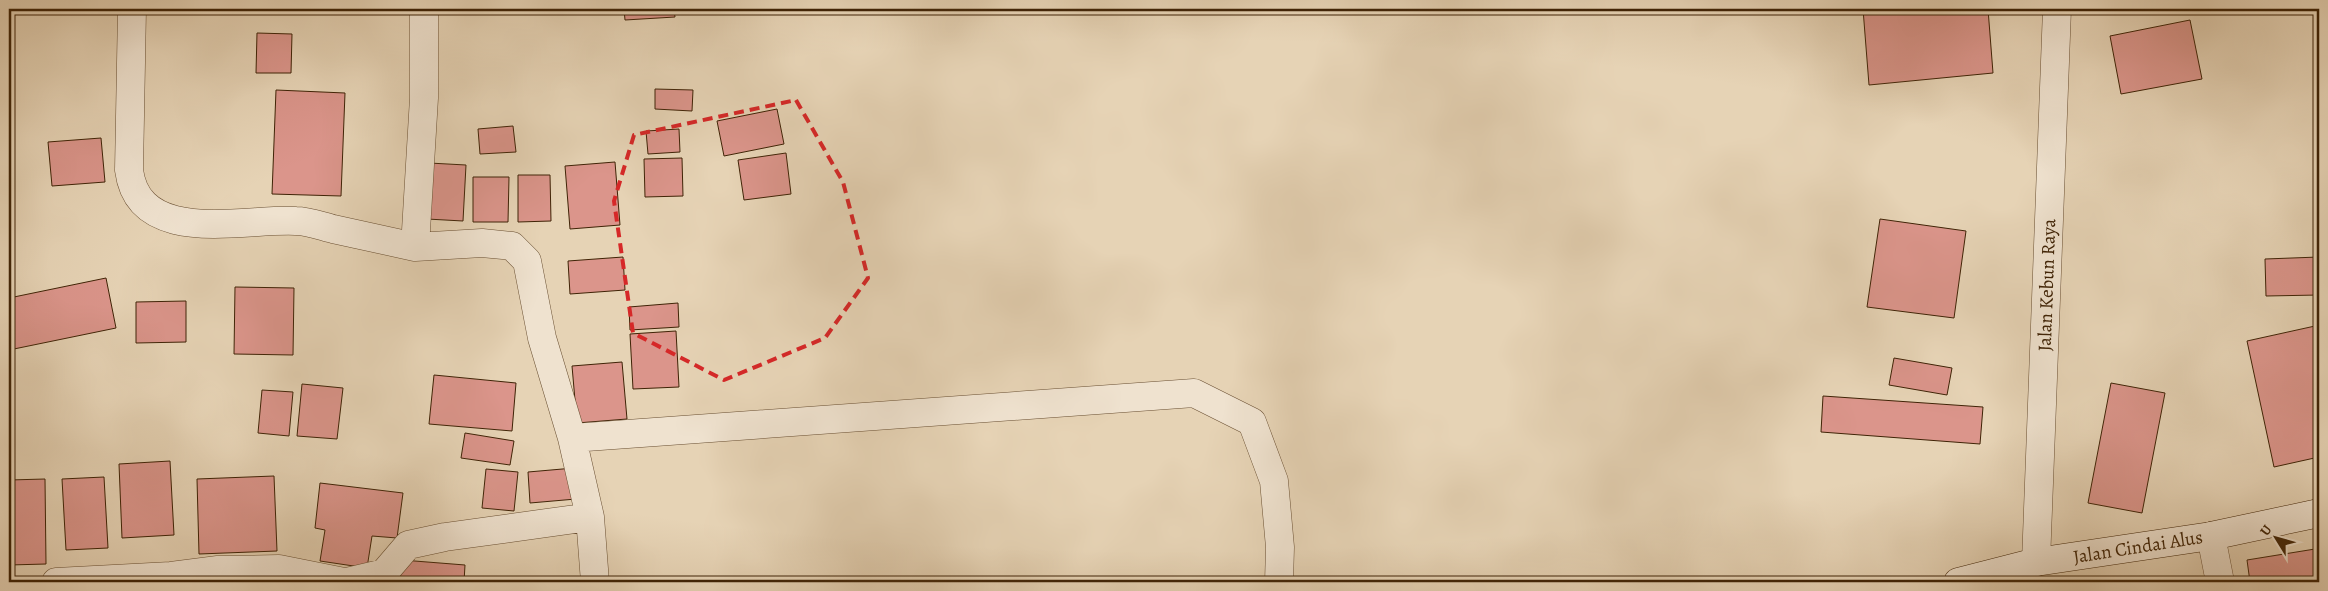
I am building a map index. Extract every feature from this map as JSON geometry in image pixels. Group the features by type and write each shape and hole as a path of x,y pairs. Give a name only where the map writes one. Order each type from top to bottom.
{"street":[{"path":"132,9 130,182 143,203 158,214 189,224 297,220 416,247 482,242 512,246 527,261 542,338 572,438 590,517 595,582"},
{"path":"416,247 424,98 424,9"},
{"name":"Jalan Kebun Raya","path":"2036,562 2058,9"},
{"path":"572,438 1194,393 1252,422 1274,480 1280,547 1279,582"},
{"name":"Jalan Cindai Alus","path":"1958,582 2036,562 2211,536 2319,513"},
{"path":"56,582 172,576 218,570 279,569 345,582 384,573 408,545 445,537 590,517"},
{"path":"2211,536 2220,582"}],"highlighted area":[{"path":"796,100 843,182 868,278 825,338 724,380 633,333 614,201 634,135"}],"building":[{"path":"624,9 674,9 675,17 625,20"},
{"path":"1863,9 1988,9 1993,73 1869,85"},
{"path":"2190,20 2202,79 2121,94 2110,36"},
{"path":"257,33 292,34 291,73 256,73"},
{"path":"655,89 693,90 692,111 655,109"},
{"path":"276,90 345,93 341,196 272,194"},
{"path":"777,109 784,144 724,156 717,121"},
{"path":"513,126 516,152 480,154 478,129"},
{"path":"679,129 680,152 648,154 646,131"},
{"path":"101,138 105,182 52,186 48,142"},
{"path":"786,153 791,194 744,200 738,160"},
{"path":"682,158 683,196 645,197 644,159"},
{"path":"615,162 620,225 570,229 565,166"},
{"path":"429,163 466,165 463,221 427,219"},
{"path":"518,175 550,175 551,221 518,222"},
{"path":"473,177 509,177 508,222 473,222"},
{"path":"1880,219 1966,231 1954,318 1867,307"},
{"path":"623,257 625,290 570,294 568,261"},
{"path":"2319,257 2319,295 2266,296 2265,259"},
{"path":"106,278 116,328 9,350 9,298"},
{"path":"235,287 294,288 293,355 234,354"},
{"path":"186,301 186,342 136,343 136,302"},
{"path":"678,303 679,327 630,330 629,307"},
{"path":"2315,326 2319,347 2319,457 2274,467 2247,341"},
{"path":"676,331 679,387 633,389 630,334"},
{"path":"1894,358 1952,368 1947,395 1889,385"},
{"path":"622,362 627,419 577,423 572,366"},
{"path":"434,375 516,383 512,431 429,424"},
{"path":"2111,383 2165,393 2142,513 2088,503"},
{"path":"302,384 343,388 337,439 297,436"},
{"path":"262,390 293,392 289,436 258,433"},
{"path":"1823,396 1983,407 1980,444 1821,432"},
{"path":"465,433 514,441 510,465 461,458"},
{"path":"170,461 174,535 122,538 119,464"},
{"path":"574,468 576,499 530,503 528,472"},
{"path":"486,469 518,472 514,511 482,508"},
{"path":"274,476 277,551 199,554 197,479"},
{"path":"104,477 108,548 66,550 62,479"},
{"path":"45,479 46,564 9,565 9,480"},
{"path":"320,483 403,493 397,538 372,536 367,568 320,561 325,530 315,528"},
{"path":"2315,549 2319,582 2250,582 2247,560"},
{"path":"402,560 465,565 464,582 400,582"}]}
